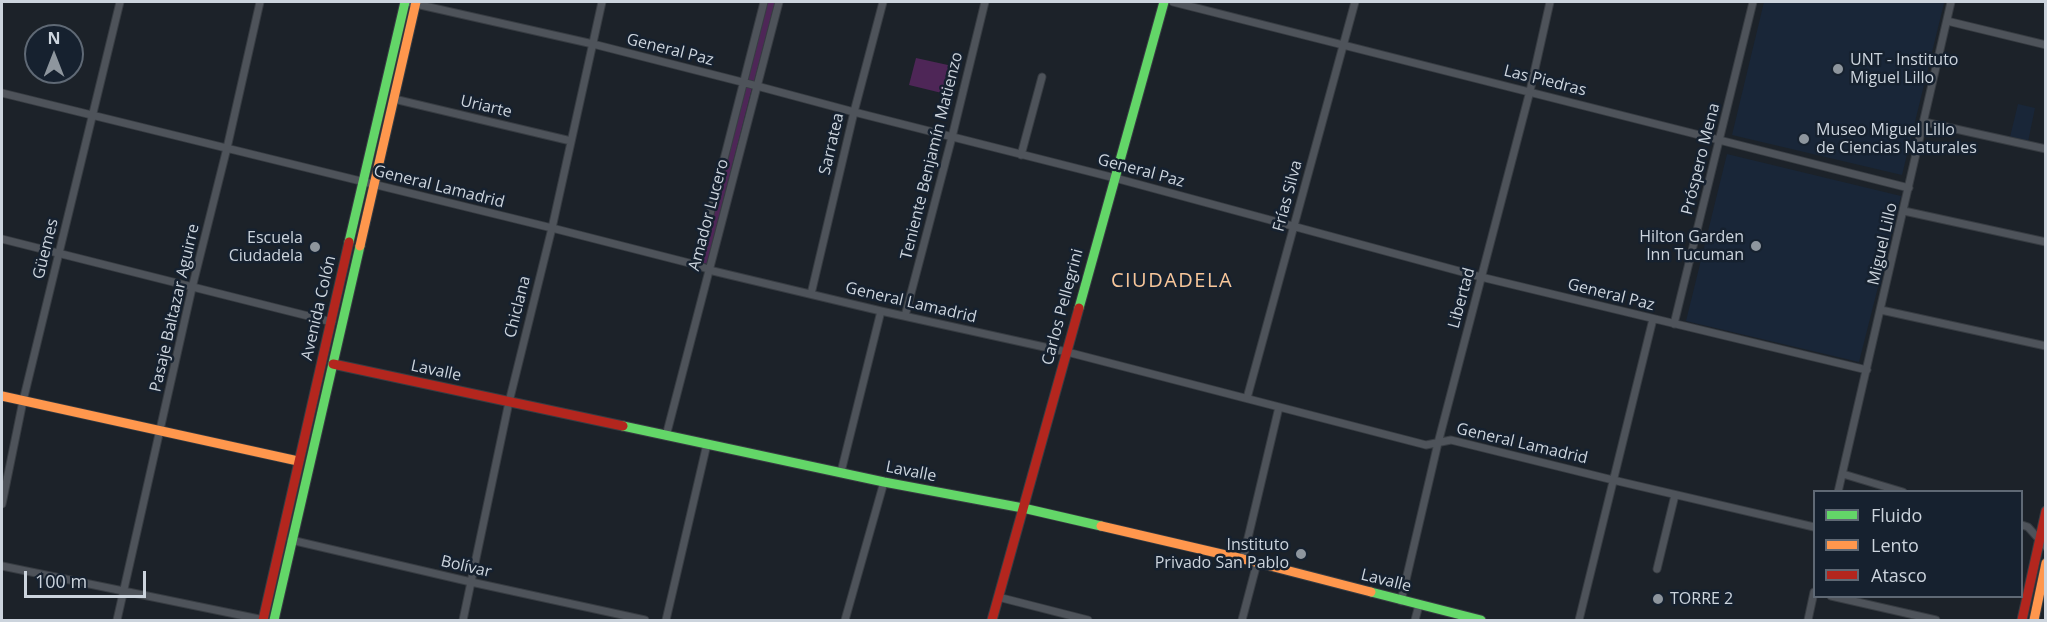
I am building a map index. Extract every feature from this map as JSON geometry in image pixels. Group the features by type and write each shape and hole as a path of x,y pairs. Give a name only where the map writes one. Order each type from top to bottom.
{"street":[{"name":"Güemes","path":"2,504 4,482 23,401 120,2"},
{"name":"Pasaje Baltazar Aguirre","path":"117,621 192,288 260,2"},
{"name":"General Paz","path":"411,2 593,44 742,82 1114,178 1481,277 1867,370"},
{"name":"Avenida Colón","path":"274,621 375,185 394,99 411,2"},
{"name":"Avenida Colón","path":"264,620 298,460 364,182 411,2"},
{"name":"Chiclana","path":"463,621 509,402 552,228 602,2"},
{"name":"Amador Lucero","path":"697,265 764,2"},
{"name":"Amador Lucero","path":"666,436 779,2"},
{"name":"Sarratea","path":"811,294 854,112 883,2"},
{"name":"Teniente Benjamín Matienzo","path":"905,316 985,2"},
{"name":"Carlos Pellegrini","path":"992,621 1164,2"},
{"name":"Las Piedras","path":"1173,2 1909,188"},
{"name":"Frías Silva","path":"1247,398 1355,2"},
{"name":"Libertad","path":"1401,601 1438,442 1530,91 1550,2"},
{"name":"Próspero Mena","path":"1674,324 1753,2"},
{"name":"Miguel Lillo","path":"1839,490 1951,2"},
{"path":"1947,21 2046,45"},
{"path":"1021,154 1042,77"},
{"name":"General Lamadrid","path":"2,93 811,294 1067,352 1426,445 1451,440 1813,527"},
{"name":"Uriarte","path":"394,99 572,141"},
{"path":"1924,122 2046,149"},
{"path":"1904,211 2046,242"},
{"path":"2,239 332,322"},
{"path":"841,472 881,310"},
{"path":"1881,310 2046,346"},
{"path":"1579,621 1653,319"},
{"name":"Lavalle","path":"333,364 884,482 1023,508 1243,559 1481,621"},
{"path":"2,396 311,463"},
{"path":"1243,559 1279,407"},
{"path":"666,621 707,444"},
{"path":"1843,474 1896,490"},
{"path":"845,621 884,482"},
{"path":"1657,569 1675,495"},
{"path":"2022,621 2043,543 2046,512"},
{"path":"2023,525 2028,527 2043,543"},
{"name":"Bolívar","path":"282,537 645,621"},
{"path":"1242,621 1257,563"},
{"path":"2034,621 2046,563"},
{"path":"2,566 264,620"},
{"path":"998,597 1088,621"},
{"path":"1808,621 1813,598"},
{"path":"1835,598 1936,621"},
{"path":"1415,621 1419,605"}],"shaded area":[{"path":"767,2 775,2 754,82 746,79"},
{"name":"UNT - Instituto Miguel Lillo","path":"1764,2 1944,3 1902,175 1732,135"},
{"path":"916,58 957,67 950,95 909,85"},
{"path":"744,87 752,88 707,264 701,262"},
{"path":"2018,104 2035,108 2028,142 2010,137"},
{"path":"1727,154 1901,196 1859,362 1686,321"}],"traffic: fast":[{"path":"349,242 405,2"},
{"path":"1079,308 1164,2"},
{"path":"274,620 360,246"},
{"path":"623,426 1101,526"},
{"path":"1371,592 1481,620"}],"traffic: slow":[{"path":"360,246 416,2"},
{"path":"2,396 298,461"},
{"path":"1101,526 1371,592"},
{"path":"2034,620 2046,563"}],"traffic: jam":[{"path":"263,620 349,242"},
{"path":"992,620 1079,308"},
{"path":"333,364 623,426"},
{"path":"2022,620 2046,511"}],"place":[{"name":"UNT - Instituto Miguel Lillo","path":"1838,69"},
{"name":"Museo Miguel Lillo de Ciencias Naturales","path":"1804,139"},
{"name":"Hilton Garden Inn Tucuman","path":"1756,246"},
{"name":"Escuela Ciudadela","path":"315,247"},
{"name":"Instituto Privado San Pablo","path":"1301,554"},
{"name":"TORRE 2","path":"1658,599"}],"district":[{"name":"CIUDADELA","path":"1172,281"}]}
